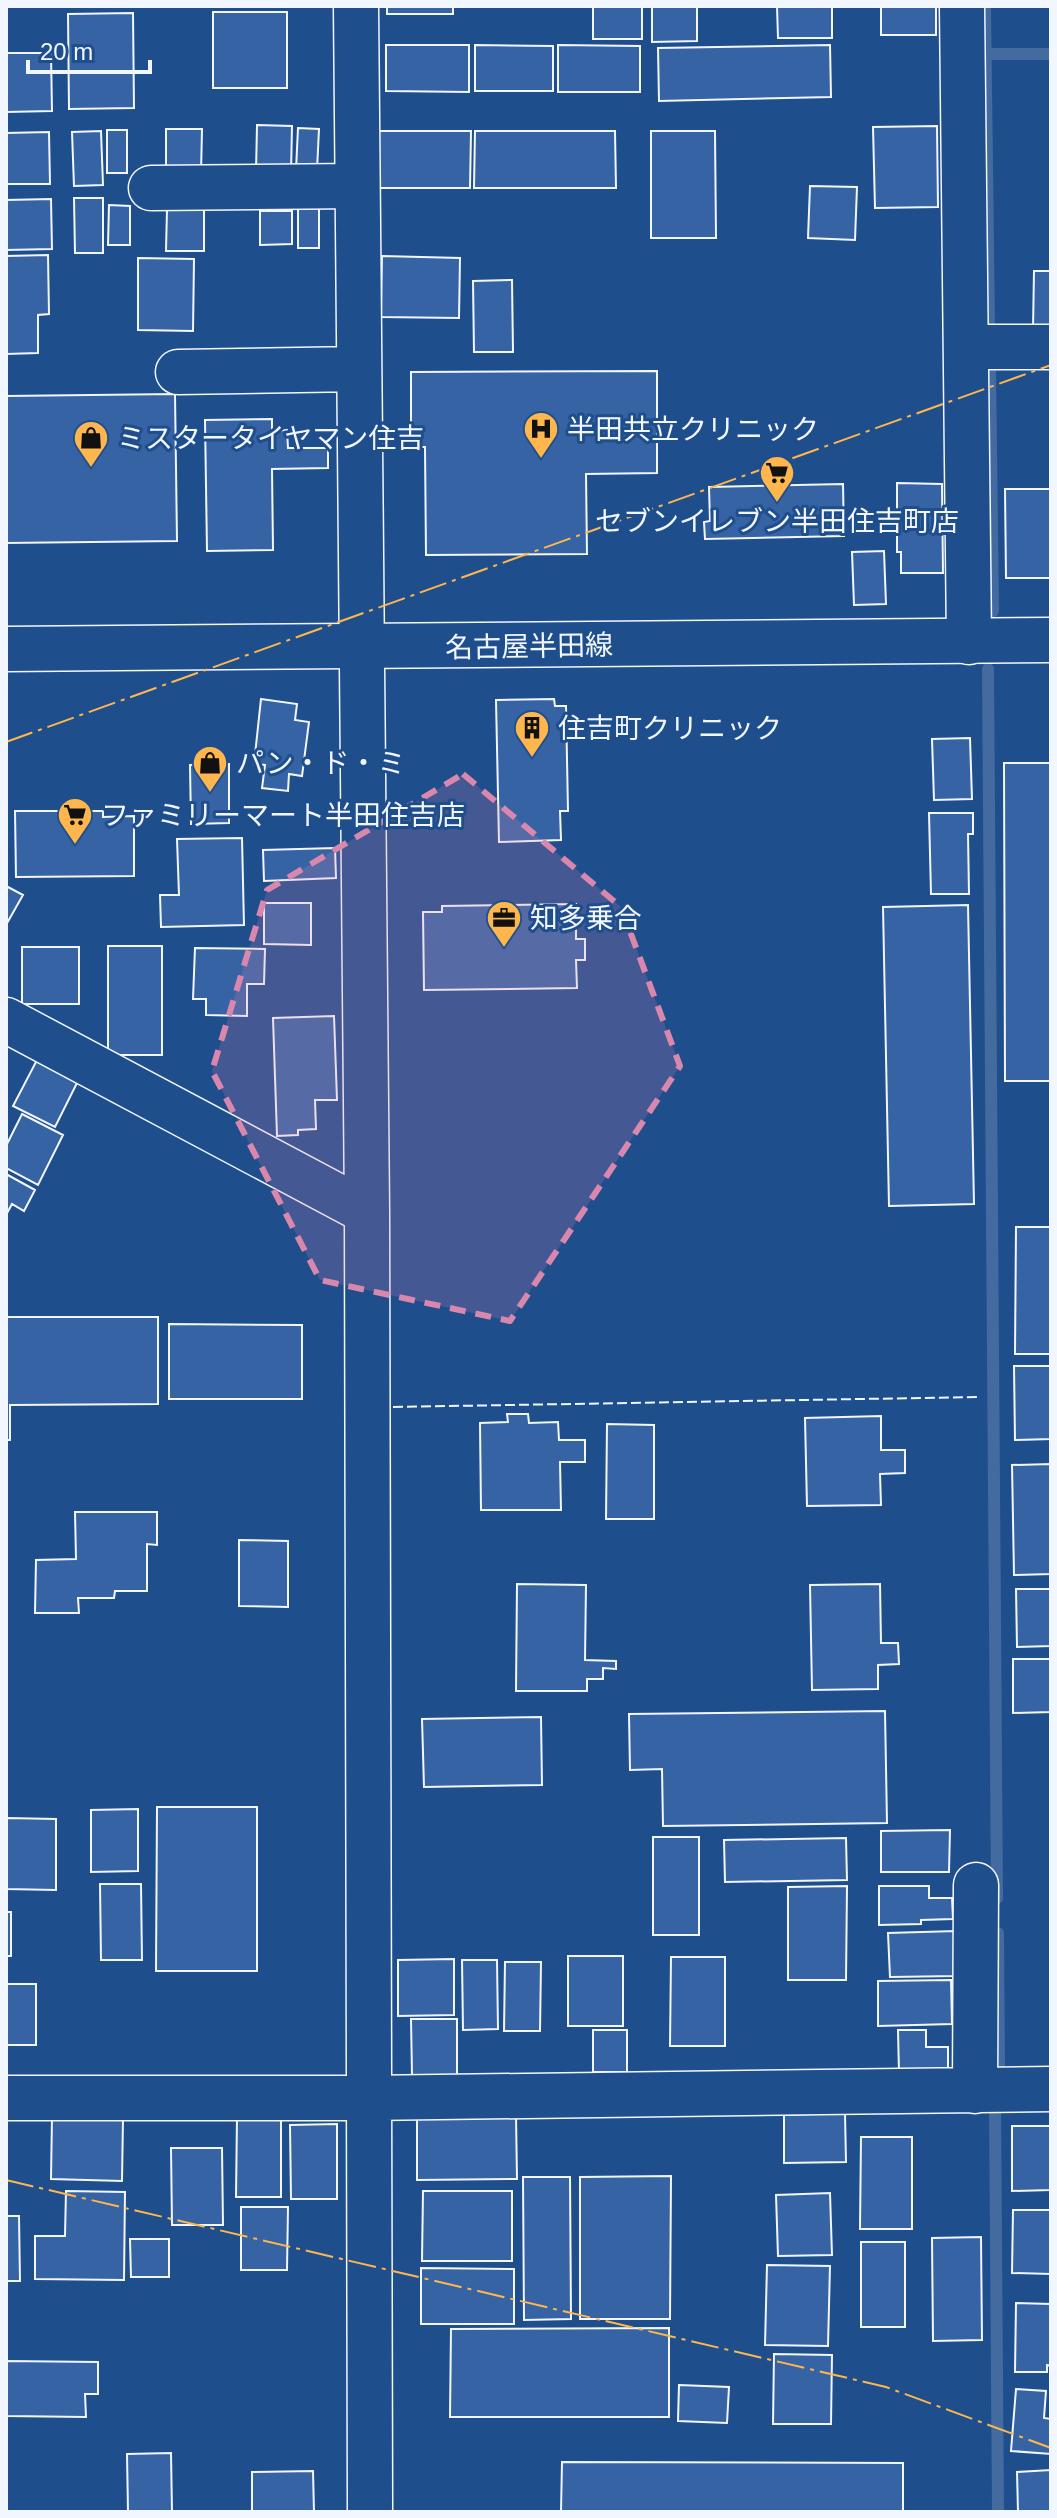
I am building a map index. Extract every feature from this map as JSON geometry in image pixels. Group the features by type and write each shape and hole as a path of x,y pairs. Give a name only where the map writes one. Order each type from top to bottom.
{"street":[{"path":"356,6 367,1212 370,2512"},
{"path":"962,6 969,642"},
{"path":"151,188 357,186"},
{"path":"967,347 1051,347"},
{"path":"178,372 358,369"},
{"name":"名古屋半田線","path":"6,649 1051,640"},
{"path":"6,1020 367,1212"},
{"path":"975,2091 976,1885"},
{"path":"6,2098 367,2098 1051,2089"}],"highlighted area":[{"path":"463,774 621,907 680,1066 510,1321 320,1280 212,1071 267,890"}],"building":[{"path":"387,6 453,6 453,14 387,14"},
{"path":"593,6 642,6 642,39 593,39"},
{"path":"652,6 697,6 697,41 652,42"},
{"path":"777,6 832,6 832,38 778,38"},
{"path":"881,6 936,6 936,35 881,35"},
{"path":"213,12 287,12 287,88 213,88"},
{"path":"133,13 134,108 69,109 68,14"},
{"path":"386,45 469,45 469,92 386,91"},
{"path":"475,45 553,46 553,91 475,91"},
{"path":"558,45 640,46 640,92 558,92"},
{"path":"830,45 831,97 659,101 658,48"},
{"path":"6,53 51,53 52,111 6,112"},
{"path":"257,125 292,126 291,173 256,172"},
{"path":"937,126 938,207 875,208 873,127"},
{"path":"298,128 319,129 317,170 296,170"},
{"path":"166,129 202,129 201,174 166,174"},
{"path":"107,130 127,130 127,173 107,173"},
{"path":"101,131 103,185 74,186 72,132"},
{"path":"376,131 471,131 470,188 376,188"},
{"path":"475,131 615,131 616,188 474,188"},
{"path":"651,131 715,131 716,238 651,238"},
{"path":"49,132 50,184 6,184 6,133"},
{"path":"810,186 857,187 855,240 808,238"},
{"path":"74,198 103,198 103,253 75,253"},
{"path":"51,199 52,249 6,250 6,200"},
{"path":"298,200 319,201 319,248 298,248"},
{"path":"109,205 130,206 130,245 108,245"},
{"path":"167,209 204,209 204,251 166,251"},
{"path":"260,211 292,211 292,244 260,245"},
{"path":"48,255 49,314 38,315 38,353 6,354 6,256"},
{"path":"382,256 460,258 459,318 381,317"},
{"path":"138,258 194,259 193,331 138,330"},
{"path":"1034,271 1051,271 1051,330 1033,330"},
{"path":"512,280 513,352 474,352 473,281"},
{"name":"半田共立クリニック","path":"657,371 657,473 586,474 587,554 426,555 425,447 411,447 411,372"},
{"name":"ミスタータイヤマン住吉","path":"175,394 177,541 6,543 6,396"},
{"path":"272,419 272,431 287,430 288,448 328,448 328,468 272,469 273,550 207,551 205,420"},
{"path":"897,483 942,484 943,573 901,573 901,552 897,552"},
{"name":"セブンイレブン半田住吉町店","path":"843,484 844,536 705,539 704,522 710,521 709,487"},
{"path":"1005,489 1051,489 1051,578 1006,578"},
{"path":"884,551 886,604 854,605 852,552"},
{"path":"261,699 297,704 295,720 309,722 302,776 289,774 288,791 262,788 265,765 254,764"},
{"name":"住吉町クリニック","path":"554,699 555,706 566,706 568,811 560,811 561,840 499,842 496,700"},
{"path":"970,738 972,799 934,800 932,739"},
{"path":"1004,763 1051,763 1051,1081 1005,1081"},
{"name":"パン・ド・ミ","path":"229,764 229,823 191,824 190,765"},
{"name":"ファミリーマート半田住吉店","path":"15,811 103,811 103,817 134,816 134,876 16,877"},
{"path":"929,813 973,813 973,834 968,834 969,894 931,894"},
{"path":"242,838 244,925 161,927 160,895 179,895 177,839"},
{"path":"335,848 336,878 264,881 263,850"},
{"path":"6,886 23,895 6,925"},
{"path":"264,903 311,903 311,945 264,944"},
{"name":"知多乗合","path":"576,904 576,939 585,939 585,960 576,960 577,988 424,990 423,912 442,912 442,906"},
{"path":"968,905 974,1204 889,1206 883,907"},
{"path":"108,946 162,946 162,1055 108,1055"},
{"path":"22,947 79,947 79,1004 22,1004"},
{"path":"195,948 265,949 264,984 247,984 247,1016 206,1015 206,999 193,999"},
{"path":"334,1016 337,1100 315,1100 316,1129 298,1130 298,1135 277,1136 273,1018"},
{"path":"38,1058 79,1079 55,1127 13,1106"},
{"path":"22,1114 63,1135 38,1185 6,1168 6,1146"},
{"path":"6,1174 35,1190 24,1211 12,1204 6,1215"},
{"path":"1016,1227 1051,1227 1051,1354 1015,1354"},
{"path":"6,1317 158,1317 158,1404 10,1405 10,1440 6,1440"},
{"path":"169,1324 302,1325 302,1399 169,1399"},
{"path":"1014,1366 1051,1366 1051,1439 1015,1440"},
{"path":"507,1414 528,1414 529,1423 558,1422 559,1440 585,1440 585,1462 560,1462 561,1510 481,1510 480,1423 508,1422"},
{"path":"881,1416 881,1450 905,1450 905,1473 880,1474 881,1505 807,1506 805,1418"},
{"path":"607,1424 654,1425 654,1519 606,1519"},
{"path":"1051,1464 1051,1574 1014,1575 1012,1465"},
{"path":"75,1512 157,1512 157,1545 147,1544 147,1591 115,1591 114,1598 78,1598 79,1613 35,1613 36,1560 76,1559"},
{"path":"239,1540 288,1541 288,1607 239,1606"},
{"path":"517,1584 586,1585 585,1660 616,1661 616,1669 603,1668 603,1679 587,1679 587,1691 516,1691"},
{"path":"880,1584 881,1643 898,1643 899,1664 878,1665 878,1689 812,1690 810,1585"},
{"path":"1016,1589 1051,1589 1051,1646 1017,1647"},
{"path":"1013,1659 1051,1659 1051,1712 1013,1713"},
{"path":"885,1711 887,1823 663,1826 662,1769 630,1770 629,1714"},
{"path":"541,1717 542,1785 424,1787 422,1719"},
{"path":"157,1807 257,1807 257,1971 156,1971"},
{"path":"138,1809 138,1871 91,1872 91,1810"},
{"path":"7,1818 56,1819 56,1890 6,1889"},
{"path":"950,1830 949,1872 881,1872 881,1831"},
{"path":"653,1837 699,1837 699,1935 653,1935"},
{"path":"846,1838 847,1880 725,1882 724,1840"},
{"path":"100,1884 141,1884 142,1960 101,1960"},
{"path":"847,1886 846,1980 788,1980 788,1887"},
{"path":"879,1886 929,1886 929,1898 952,1898 953,1919 879,1925"},
{"path":"6,1912 11,1912 11,1956 6,1956"},
{"path":"956,1931 956,1976 890,1977 888,1933"},
{"path":"568,1956 623,1956 623,2026 568,2026"},
{"path":"671,1957 725,1957 725,2046 670,2046"},
{"path":"454,1959 454,2015 398,2016 398,1960"},
{"path":"462,1960 497,1960 498,2029 463,2030"},
{"path":"505,1962 541,1962 540,2031 504,2031"},
{"path":"951,1980 952,2024 878,2026 878,1981"},
{"path":"6,1984 36,1984 36,2045 6,2045"},
{"path":"411,2019 457,2019 457,2075 412,2075"},
{"path":"593,2030 627,2030 627,2072 593,2072"},
{"path":"898,2030 926,2030 926,2047 948,2047 948,2073 899,2073"},
{"path":"845,2113 846,2162 784,2163 784,2115"},
{"path":"417,2115 516,2115 517,2179 417,2180"},
{"path":"237,2116 281,2116 281,2197 236,2197"},
{"path":"52,2117 123,2118 122,2181 51,2179"},
{"path":"337,2124 337,2199 291,2199 290,2125"},
{"path":"1012,2126 1050,2126 1050,2190 1012,2191"},
{"path":"861,2137 912,2137 912,2229 860,2229"},
{"path":"171,2148 222,2148 223,2225 172,2225"},
{"path":"671,2176 670,2319 580,2319 580,2177"},
{"path":"523,2177 570,2177 571,2319 524,2320"},
{"path":"66,2191 125,2192 124,2280 35,2279 35,2236 65,2236"},
{"path":"423,2191 512,2191 512,2261 422,2261"},
{"path":"830,2193 832,2255 778,2256 776,2195"},
{"path":"241,2207 288,2207 287,2270 241,2270"},
{"path":"1013,2210 1051,2210 1051,2274 1012,2273"},
{"path":"6,2216 19,2216 20,2281 6,2281"},
{"path":"981,2237 982,2340 933,2341 932,2238"},
{"path":"130,2239 169,2239 169,2277 131,2277"},
{"path":"861,2242 905,2242 905,2327 861,2327"},
{"path":"767,2265 830,2266 828,2346 765,2345"},
{"path":"421,2268 514,2269 514,2324 421,2324"},
{"path":"1016,2303 1051,2304 1051,2366 1047,2365 1047,2372 1015,2372"},
{"path":"669,2328 669,2417 450,2417 451,2329"},
{"path":"774,2354 832,2355 831,2424 773,2424"},
{"path":"6,2361 98,2362 98,2394 85,2394 86,2417 6,2416"},
{"path":"679,2385 729,2387 727,2423 678,2421"},
{"path":"1016,2389 1046,2391 1044,2418 1051,2419 1051,2454 1011,2451"},
{"path":"171,2453 172,2512 128,2512 127,2454"},
{"path":"562,2462 903,2463 903,2512 561,2512"},
{"path":"1051,2470 1051,2512 1018,2512 1017,2472"},
{"path":"313,2471 314,2512 252,2512 252,2472"}],"waterway":[{"path":"985,6 989,326"},
{"path":"986,54 1051,54"},
{"path":"990,368 993,611"},
{"path":"988,669 997,1898"},
{"path":"998,1933 999,2069"},
{"path":"995,2107 998,2512"}],"fence":[{"path":"393,1407 978,1397"}],"power":[{"path":"6,742 1051,365"},
{"path":"6,2180 886,2387 1051,2448"}],"place":[{"name":"半田共立クリニック","path":"541,460"},
{"name":"ミスタータイヤマン住吉","path":"91,469"},
{"name":"セブンイレブン半田住吉町店","path":"777,504"},
{"name":"住吉町クリニック","path":"532,759"},
{"name":"パン・ド・ミ","path":"210,794"},
{"name":"ファミリーマート半田住吉店","path":"75,846"},
{"name":"知多乗合","path":"504,949"}]}
